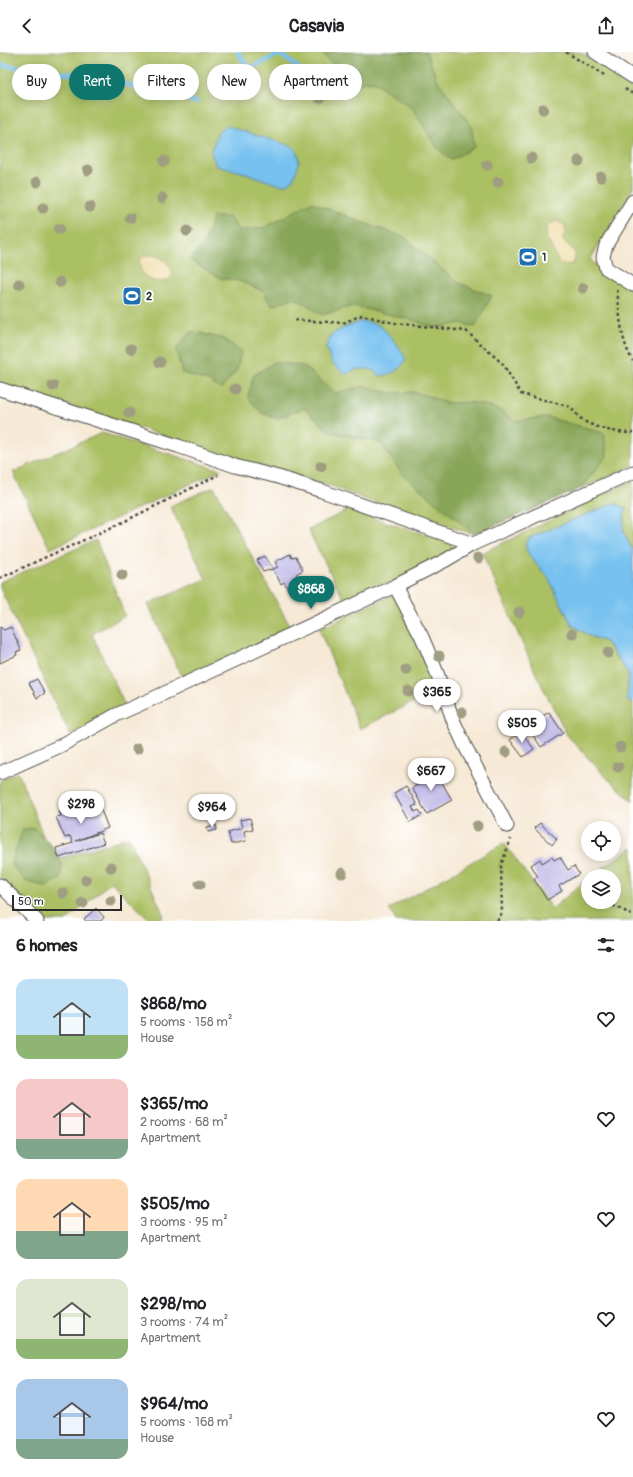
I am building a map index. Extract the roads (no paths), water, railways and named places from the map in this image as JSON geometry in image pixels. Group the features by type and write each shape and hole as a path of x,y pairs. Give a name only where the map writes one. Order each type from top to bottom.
{"street":[{"path":"595,52 633,77"},
{"path":"633,201 606,245 603,257 606,268 633,285"},
{"path":"0,389 178,446 235,466 278,477 322,491 473,544"},
{"path":"0,773 60,746 116,715 395,586 446,560 473,544 633,472"},
{"path":"395,586 438,673 453,720 465,746 507,826"},
{"path":"0,885 37,921"}],"water":[{"path":"227,126 291,146 298,154 299,158 293,180 285,185 276,184 246,173 216,166 211,152 218,132"},
{"path":"363,321 382,327 397,344 406,359 396,371 381,376 370,369 357,369 345,374 332,363 326,348 331,335 345,327"},
{"path":"614,503 625,508 623,531 633,551 633,703 627,701 629,674 606,642 590,636 572,625 548,577 530,557 525,546 529,538"}],"waterway":[{"path":"238,52 248,69 284,52"},
{"path":"281,52 280,54 293,64"},
{"path":"0,65 96,77 197,102"}],"place":[{"name":"1","path":"528,257"},
{"name":"2","path":"132,296"}]}
